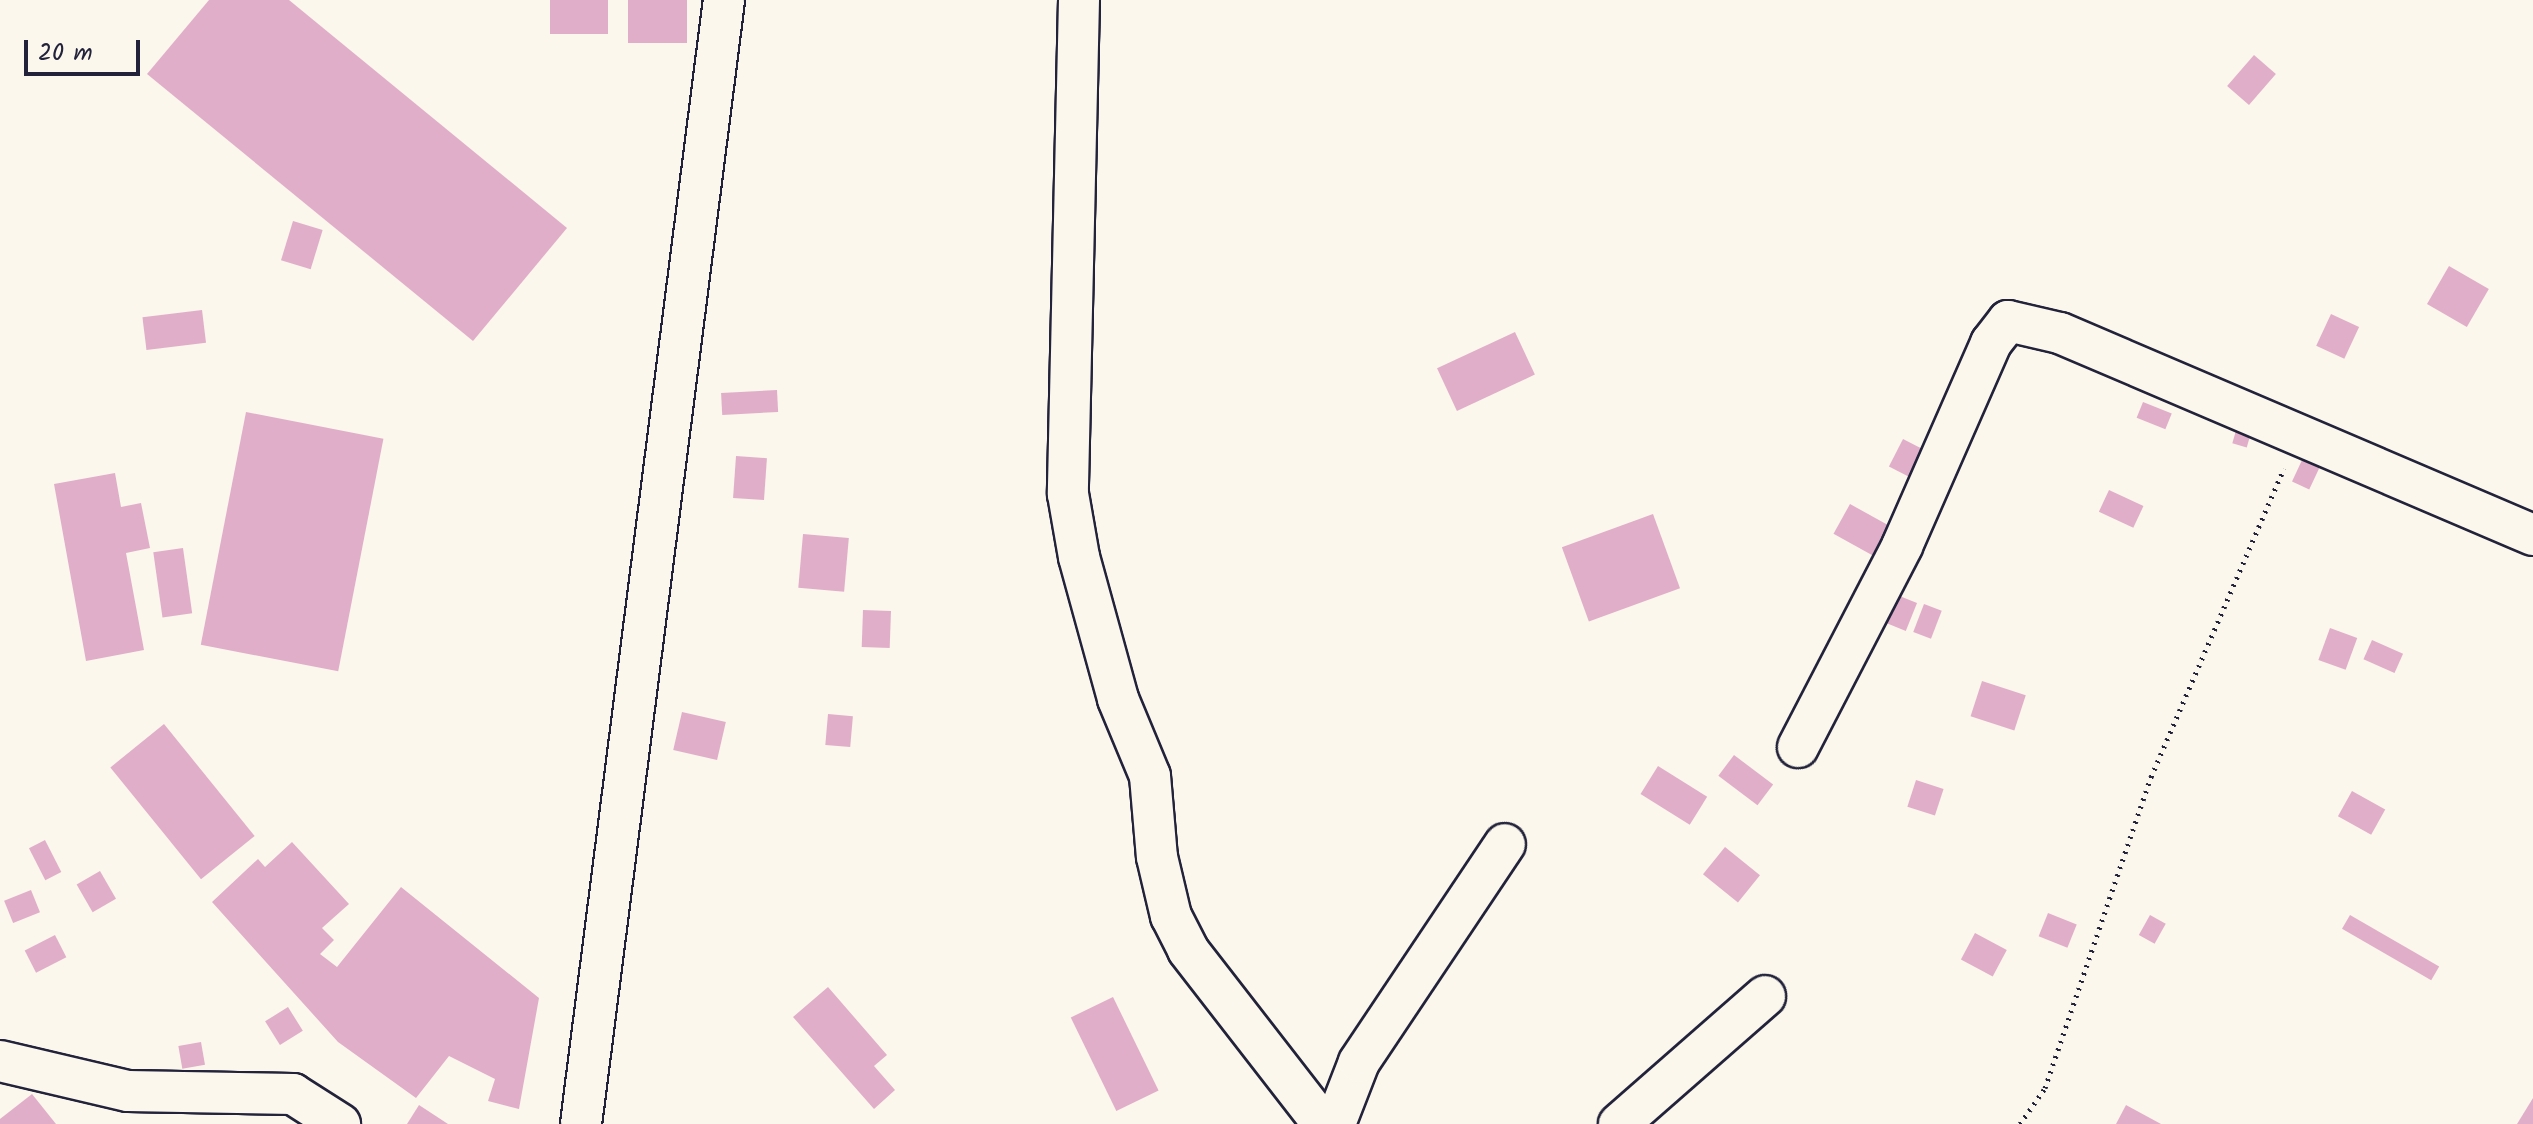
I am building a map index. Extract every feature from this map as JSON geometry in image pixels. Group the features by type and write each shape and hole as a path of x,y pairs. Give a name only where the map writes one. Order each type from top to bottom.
{"street":[{"path":"581,1124 724,0"},
{"path":"1079,0 1068,494 1079,557 1118,699 1150,776 1157,857 1171,916 1188,950 1323,1124"},
{"path":"1798,747 1902,546 1991,343 2008,321 2060,333 2533,535"},
{"path":"1335,1124 1359,1062 1505,844"},
{"path":"1619,1124 1765,996"},
{"path":"0,1061 128,1091 293,1094 340,1124"}],"path":[{"path":"2020,1124 2045,1088 2151,777 2299,434"}],"building":[{"path":"209,0 289,0 567,228 473,341 147,74"},
{"path":"550,0 608,0 608,34 550,34"},
{"path":"628,0 687,0 687,43 628,43"},
{"path":"2254,55 2276,74 2249,105 2227,86"},
{"path":"293,221 323,230 311,269 281,260"},
{"path":"2449,266 2489,289 2467,327 2427,304"},
{"path":"202,310 206,343 146,350 142,317"},
{"path":"2331,314 2359,327 2344,359 2316,346"},
{"path":"1515,332 1535,375 1457,411 1437,368"},
{"path":"777,390 778,412 722,415 721,393"},
{"path":"2143,402 2172,414 2165,429 2137,418"},
{"path":"246,412 383,439 338,671 201,645"},
{"path":"2237,427 2251,431 2247,447 2232,443"},
{"path":"1903,439 1929,452 1915,480 1889,467"},
{"path":"736,456 767,458 764,500 733,498"},
{"path":"2303,458 2320,466 2309,490 2292,482"},
{"path":"115,473 121,507 141,503 150,548 126,553 144,650 86,661 54,484"},
{"path":"2109,490 2143,506 2133,528 2099,512"},
{"path":"1850,504 1893,528 1876,557 1834,534"},
{"path":"1653,514 1680,588 1589,621 1562,547"},
{"path":"803,534 849,538 844,592 798,588"},
{"path":"183,548 192,613 162,618 153,552"},
{"path":"1892,593 1917,603 1906,631 1881,621"},
{"path":"1924,604 1942,611 1931,639 1913,632"},
{"path":"863,610 891,611 890,648 862,647"},
{"path":"2330,628 2357,638 2346,670 2318,660"},
{"path":"2372,640 2403,654 2395,673 2363,659"},
{"path":"1982,681 2026,695 2014,730 1971,716"},
{"path":"682,712 726,722 717,760 673,750"},
{"path":"828,714 853,716 850,747 825,745"},
{"path":"164,724 255,836 201,879 110,767"},
{"path":"1734,755 1773,784 1757,805 1718,776"},
{"path":"1658,766 1707,797 1690,825 1641,794"},
{"path":"1916,780 1944,789 1935,816 1907,807"},
{"path":"2352,791 2385,809 2371,835 2338,816"},
{"path":"45,840 61,872 45,880 29,848"},
{"path":"292,842 349,904 322,928 334,940 320,954 337,967 401,887 539,998 519,1109 488,1101 495,1079 449,1056 416,1098 338,1042 212,902 258,859 265,867"},
{"path":"1725,847 1760,875 1738,903 1703,874"},
{"path":"100,871 116,899 93,912 77,884"},
{"path":"31,890 40,912 13,923 4,901"},
{"path":"2048,913 2077,925 2067,948 2039,936"},
{"path":"2150,915 2166,924 2155,944 2139,935"},
{"path":"2350,915 2439,966 2431,980 2342,929"},
{"path":"1975,933 2007,950 1993,976 1961,959"},
{"path":"55,935 66,957 36,973 25,950"},
{"path":"828,987 887,1055 874,1066 895,1090 874,1109 793,1017"},
{"path":"1113,997 1159,1090 1116,1111 1071,1018"},
{"path":"288,1007 303,1031 280,1045 265,1021"},
{"path":"201,1042 205,1065 182,1069 178,1046"},
{"path":"32,1094 56,1124 0,1124 0,1119"},
{"path":"2533,1098 2533,1124 2517,1124"},
{"path":"419,1105 448,1124 407,1124"},
{"path":"2126,1105 2161,1124 2116,1124"}]}
